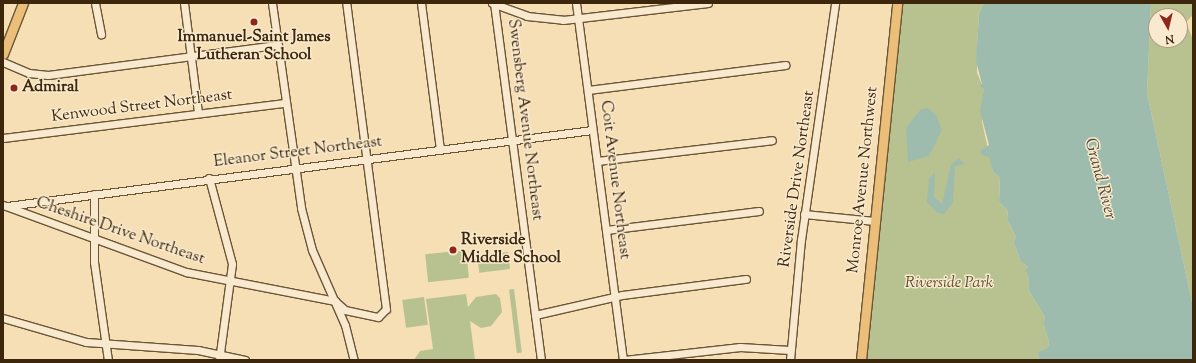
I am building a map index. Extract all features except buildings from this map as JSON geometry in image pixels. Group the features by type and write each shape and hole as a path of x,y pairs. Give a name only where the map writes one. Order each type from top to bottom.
{"main road":[{"path":"3,54 6,37 23,3"},
{"name":"Monroe Avenue Northwest","path":"861,360 897,3"}],"street":[{"path":"96,3 101,34"},
{"path":"184,3 198,114"},
{"path":"272,3 294,167 312,250 348,332 354,360"},
{"path":"346,3 366,158"},
{"path":"421,3 440,149"},
{"path":"493,3 527,16 578,19 708,3"},
{"name":"Swensberg Avenue Northeast","path":"493,3 541,360"},
{"name":"Coit Avenue Northeast","path":"576,3 624,360"},
{"name":"Riverside Drive Northeast","path":"790,360 804,214 836,3"},
{"path":"3,62 29,73 48,75 190,58 277,45"},
{"path":"588,90 785,65"},
{"name":"Kenwood Street Northeast","path":"3,138 285,103"},
{"name":"Eleanor Street Northeast","path":"5,206 209,178 592,130"},
{"path":"597,162 772,140"},
{"name":"Cheshire Drive Northeast","path":"5,206 94,241 186,272 335,301 345,310 373,318 384,313 386,308 366,158"},
{"path":"209,178 226,235 232,282 220,357"},
{"path":"94,194 94,241 108,360"},
{"path":"606,230 759,211"},
{"path":"804,214 875,221"},
{"path":"535,316 615,296 746,279"},
{"path":"3,318 53,335 106,345 245,360"},
{"path":"624,360 740,347 790,350"}],"green space":[{"name":"Riverside Park","path":"900,3 984,3 979,13 977,47 977,73 984,89 982,122 993,172 1000,178 999,202 1008,211 1007,219 1016,237 1013,241 1021,262 1028,267 1029,291 1045,317 1043,323 1049,342 1048,347 1037,352 1039,360 864,360"},
{"path":"1151,3 1193,3 1193,15 1188,20 1188,8 1151,8"},
{"path":"1188,27 1193,40 1193,307 1147,93 1149,48 1188,48"},
{"path":"466,250 469,278 428,282 425,254"},
{"path":"508,252 510,269 479,273 477,256"},
{"path":"514,289 522,353 517,353 509,290"},
{"path":"466,294 468,307 476,297 496,294 500,298 502,312 491,326 481,328 470,321 475,360 414,360 420,351 433,349 426,299"},
{"path":"424,297 428,325 406,328 402,300"}],"water":[{"name":"Grand River","path":"984,3 1151,3 1151,8 1148,8 1149,48 1147,93 1193,307 1193,360 1039,360 1037,352 1048,347 1049,342 1043,323 1045,317 1029,291 1028,274 1025,271 1028,267 1021,262 1013,241 1016,237 1007,219 1008,211 999,202 1000,178 993,172 989,157 981,155 980,151 989,145 980,111 984,89 979,86 982,84 976,61 979,13"},
{"path":"928,108 936,115 942,130 929,156 908,162 906,128 921,109"},
{"path":"959,158 965,164 955,166 953,202 944,214 937,213 927,202 929,179 935,172 934,197 942,204 951,165"}],"place":[{"name":"Immanuel-Saint James Lutheran School","path":"254,22"},
{"name":"Admiral","path":"14,88"},
{"name":"Riverside Middle School","path":"453,250"}]}
